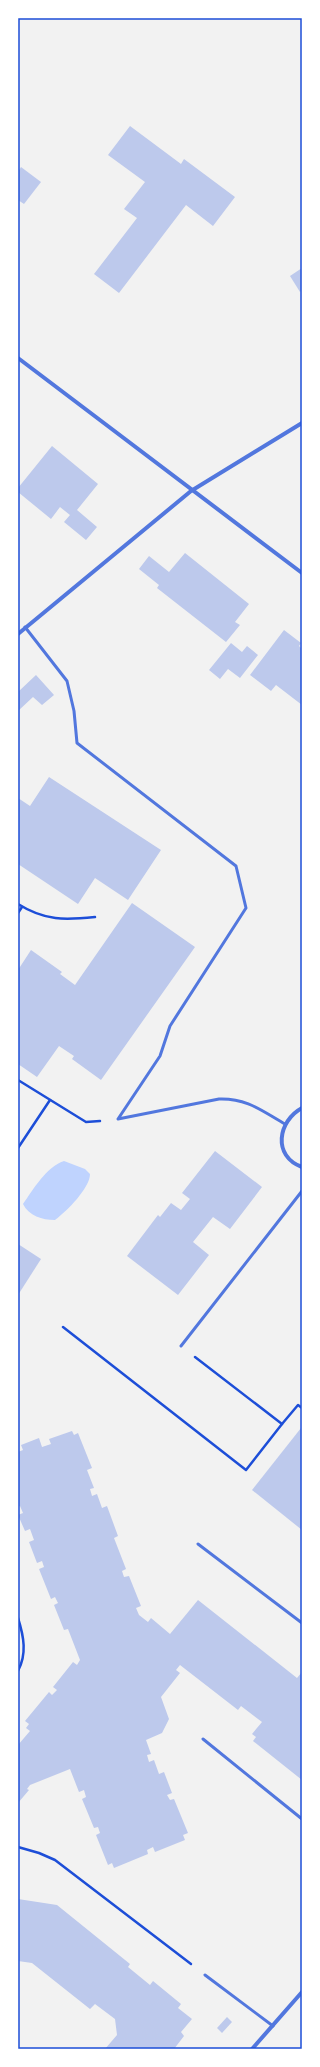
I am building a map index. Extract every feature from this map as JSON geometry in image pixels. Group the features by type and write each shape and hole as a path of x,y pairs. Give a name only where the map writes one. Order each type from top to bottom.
{"street":[{"path":"18,358 191,491 302,573"},
{"path":"18,634 191,491 302,423"},
{"path":"302,1108 294,1112 285,1124 282,1133 283,1147 291,1160 302,1167"},
{"path":"252,2049 302,1992"}],"lane":[{"path":"25,627 67,681 74,711 77,743 236,866 246,908 170,1026 160,1056 118,1119"},
{"path":"118,1119 219,1099 234,1098 248,1103 285,1124"},
{"path":"181,1346 302,1191"},
{"path":"198,1544 302,1623"},
{"path":"203,1739 302,1819"},
{"path":"205,1975 273,2026"}],"path":[{"path":"18,904 45,917 58,920 95,917"},
{"path":"18,913 22,907"},
{"path":"18,1080 86,1122 118,1119"},
{"path":"18,1148 50,1100"},
{"path":"63,1327 246,1470 298,1405 302,1408"},
{"path":"181,1346 282,1424"},
{"path":"18,1618 23,1636 24,1653 18,1671"},
{"path":"18,1847 39,1853 55,1860 205,1975"}],"water":[{"path":"64,1161 85,1169 90,1174 86,1186 66,1211 55,1220 41,1218 32,1214 23,1204 51,1168"}],"building":[{"path":"130,126 181,164 184,159 235,197 213,226 186,205 119,293 94,274 137,218 124,209 145,182 108,155"},
{"path":"21,167 41,182 24,204 18,200 18,172"},
{"path":"302,268 302,290 300,292 290,276"},
{"path":"52,446 98,484 77,510 97,527 86,540 64,522 70,515 60,507 51,519 18,492 18,488"},
{"path":"185,553 249,604 235,622 240,625 226,642 157,588 159,585 139,569 149,556 169,572"},
{"path":"284,630 301,643 299,646 302,649 302,705 276,685 271,691 250,675"},
{"path":"231,643 242,652 247,646 258,655 240,678 228,669 220,679 209,670"},
{"path":"36,675 54,695 42,705 33,697 18,711 18,692"},
{"path":"49,777 161,850 128,900 95,878 78,904 18,864 18,798 30,806"},
{"path":"132,903 195,947 101,1080 72,1059 74,1056 59,1046 37,1077 18,1064 18,970 31,950 62,972 60,974 75,985"},
{"path":"215,1151 262,1187 230,1229 213,1217 193,1242 209,1255 178,1295 127,1256 158,1215 160,1217 171,1203 181,1210 190,1199 182,1193"},
{"path":"18,1244 41,1259 18,1295"},
{"path":"302,1428 302,1530 252,1490"},
{"path":"72,1431 74,1435 78,1433 92,1468 87,1470 94,1488 90,1489 92,1496 97,1494 102,1508 107,1506 118,1536 114,1538 126,1569 122,1571 124,1577 129,1576 141,1606 136,1608 139,1615 148,1622 151,1618 170,1634 198,1600 297,1678 302,1672 302,1780 253,1741 256,1737 252,1734 262,1722 241,1706 238,1710 180,1665 176,1670 180,1673 161,1697 169,1719 162,1733 146,1740 151,1754 147,1755 149,1762 154,1760 159,1774 164,1772 172,1793 167,1795 170,1800 174,1799 188,1833 183,1835 185,1840 155,1852 153,1847 147,1850 148,1854 114,1868 112,1863 108,1865 96,1835 100,1833 98,1827 94,1828 82,1799 86,1797 84,1790 79,1792 70,1769 30,1785 27,1789 29,1790 18,1803 18,1745 30,1731 26,1728 29,1724 25,1721 49,1692 52,1695 57,1690 53,1687 73,1662 77,1665 80,1660 68,1629 64,1630 54,1605 58,1603 55,1597 51,1599 39,1569 44,1567 42,1561 37,1563 29,1542 34,1540 30,1529 25,1531 18,1515 23,1513 20,1506 18,1507 18,1452 23,1450 21,1445 39,1438 42,1447 51,1444 49,1439"},
{"path":"18,1899 57,1905 130,1964 128,1967 150,1985 153,1981 181,2004 178,2008 192,2019 181,2032 184,2036 174,2049 105,2049 117,2035 115,2019 95,2004 90,2009 32,1963 18,1961"},
{"path":"227,2017 232,2022 222,2033 217,2028"}]}
